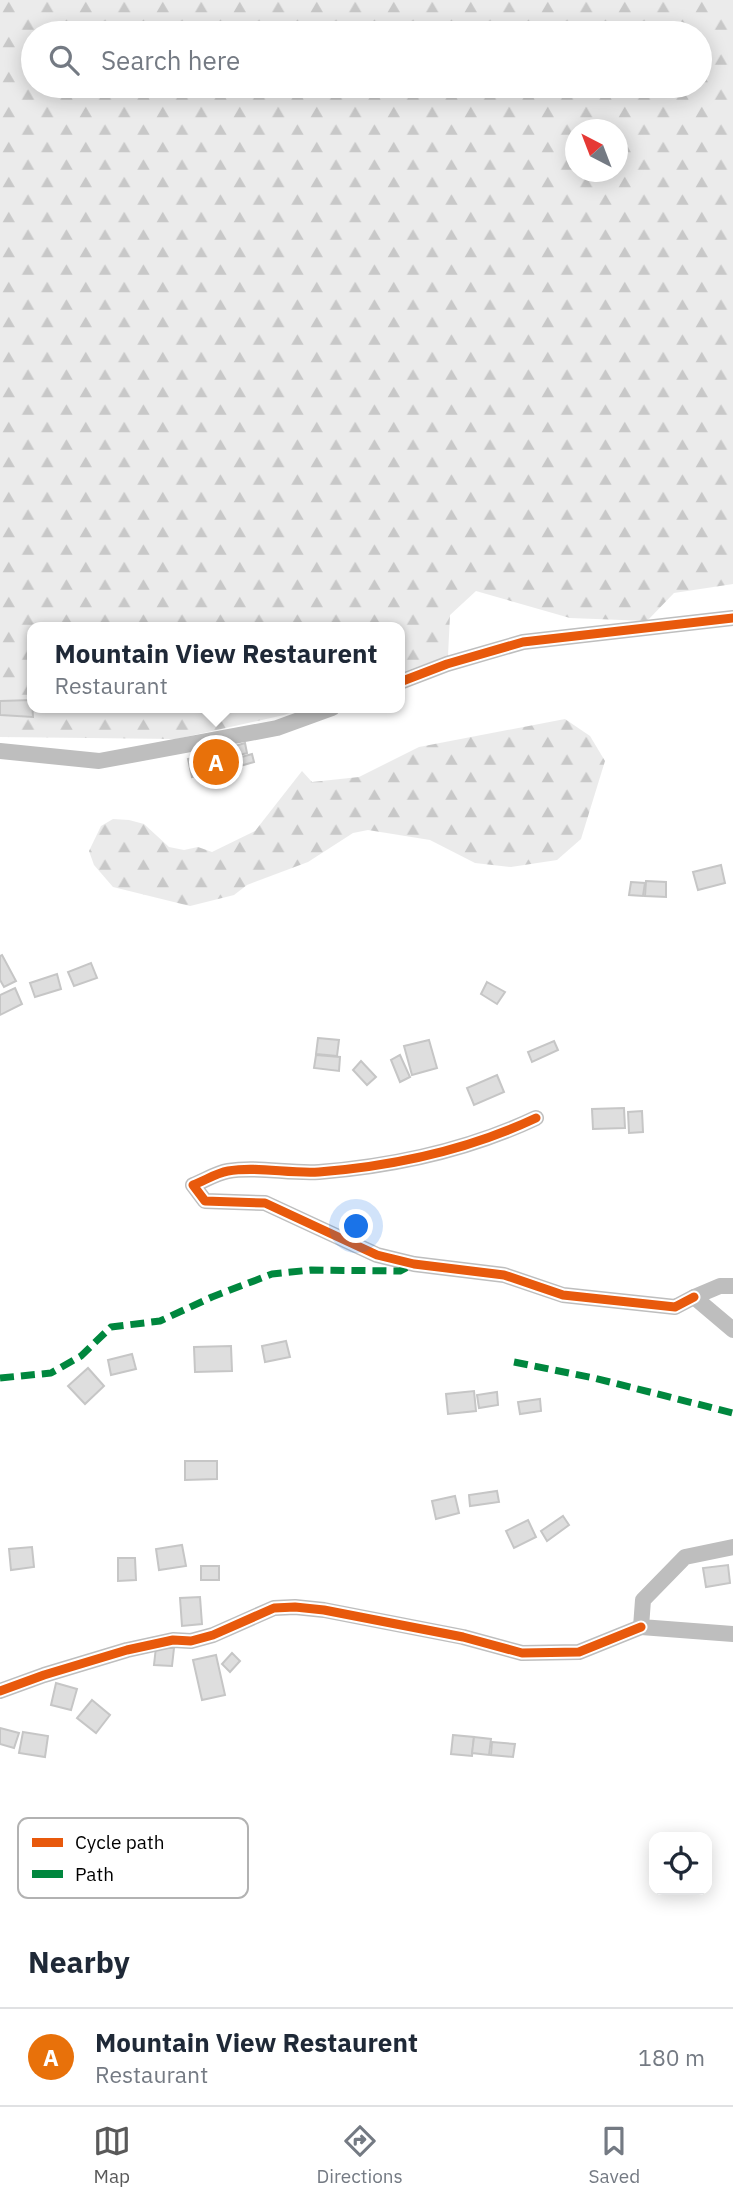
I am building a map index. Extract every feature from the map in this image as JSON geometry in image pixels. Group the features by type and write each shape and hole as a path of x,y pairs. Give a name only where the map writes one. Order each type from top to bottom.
{"street":[{"path":"405,680 447,664 523,642 733,618"},
{"path":"0,751 99,761 277,728 318,713"},
{"path":"536,1118 462,1148 384,1164 316,1172 227,1171 193,1185 205,1201 265,1203 377,1255 503,1275 563,1295 675,1307 720,1286 733,1286"},
{"path":"694,1297 733,1330"},
{"path":"641,1627 643,1600 685,1557 733,1546"},
{"path":"0,1691 127,1650 173,1640 191,1641 213,1635 274,1608 324,1610 463,1637 522,1653 579,1652 641,1627 733,1634"}],"green space":[{"path":"0,0 733,0 733,584 674,593 647,621 570,618 476,591 450,615 448,656 405,671 405,622 27,622 27,713 289,713 176,739 0,737"},
{"path":"565,719 590,736 605,761 581,839 557,860 511,867 475,863 430,840 368,830 353,833 308,862 247,885 234,895 190,906 113,887 94,865 89,851 101,826 113,819 144,824 169,847 184,850 198,847 212,852 255,831 302,771 312,782 359,777 419,747"}],"building":[{"path":"27,700 27,713 33,713 33,717 0,715 0,701"},
{"path":"245,743 247,753 230,758 228,748"},
{"path":"220,752 224,768 210,771 207,755"},
{"path":"252,754 254,762 226,770 224,762"},
{"path":"205,755 209,773 192,777 188,759"},
{"path":"721,865 725,883 698,890 693,872"},
{"path":"646,881 666,882 666,897 645,896"},
{"path":"631,882 645,883 643,896 629,895"},
{"path":"2,955 16,981 4,987 0,980"},
{"path":"91,963 97,978 74,986 68,972"},
{"path":"57,974 61,989 35,997 30,983"},
{"path":"487,982 505,992 497,1004 481,994"},
{"path":"15,988 22,1004 0,1015 0,995"},
{"path":"318,1038 339,1040 337,1056 316,1054"},
{"path":"429,1040 437,1068 412,1075 404,1046"},
{"path":"554,1041 558,1050 532,1062 528,1052"},
{"path":"316,1055 340,1057 339,1071 314,1068"},
{"path":"400,1055 410,1077 400,1082 391,1060"},
{"path":"361,1061 376,1077 367,1085 353,1070"},
{"path":"497,1075 504,1092 474,1105 467,1088"},
{"path":"624,1108 625,1128 593,1129 592,1109"},
{"path":"642,1111 643,1132 629,1133 628,1112"},
{"path":"286,1341 290,1357 265,1362 262,1346"},
{"path":"231,1346 232,1371 195,1372 194,1347"},
{"path":"132,1354 136,1369 111,1375 108,1360"},
{"path":"88,1368 104,1386 85,1404 68,1386"},
{"path":"474,1391 476,1411 448,1414 446,1394"},
{"path":"497,1392 498,1405 479,1408 477,1395"},
{"path":"540,1399 541,1411 520,1414 518,1402"},
{"path":"185,1461 217,1461 217,1479 185,1480"},
{"path":"497,1491 499,1502 470,1506 469,1495"},
{"path":"455,1496 459,1513 436,1519 432,1501"},
{"path":"563,1516 569,1525 547,1541 541,1531"},
{"path":"528,1520 536,1537 514,1548 506,1531"},
{"path":"182,1545 186,1566 159,1570 156,1549"},
{"path":"32,1547 34,1567 11,1570 9,1549"},
{"path":"118,1558 135,1558 136,1580 118,1581"},
{"path":"728,1565 730,1583 706,1587 703,1568"},
{"path":"201,1566 219,1566 219,1580 201,1580"},
{"path":"200,1597 202,1624 182,1626 180,1598"},
{"path":"156,1647 174,1648 172,1666 154,1665"},
{"path":"232,1653 240,1661 230,1672 222,1664"},
{"path":"216,1655 225,1695 202,1700 193,1660"},
{"path":"56,1683 77,1689 71,1710 51,1705"},
{"path":"92,1700 110,1715 96,1733 77,1718"},
{"path":"0,1728 19,1733 14,1748 0,1744"},
{"path":"23,1732 48,1736 45,1757 19,1753"},
{"path":"453,1735 474,1737 472,1756 451,1754"},
{"path":"474,1737 491,1739 489,1755 472,1753"},
{"path":"492,1742 515,1744 513,1757 491,1755"}],"marked path":[{"path":"0,1378 51,1373 81,1356 111,1327 160,1321 272,1274 311,1270 400,1271 414,1264"},
{"path":"514,1362 594,1378 733,1413"}],"cycle path":[{"path":"405,680 447,664 523,642 733,618"},
{"path":"536,1118 457,1148 403,1161 319,1172 228,1171 193,1185 205,1201 265,1203 377,1255 414,1264 504,1275 563,1295 675,1307 694,1297"},
{"path":"0,1691 127,1650 173,1640 191,1641 213,1635 274,1608 324,1610 463,1637 522,1653 579,1652 641,1627"}],"place":[{"name":"Mountain View Restaurent","path":"216,762"}]}
